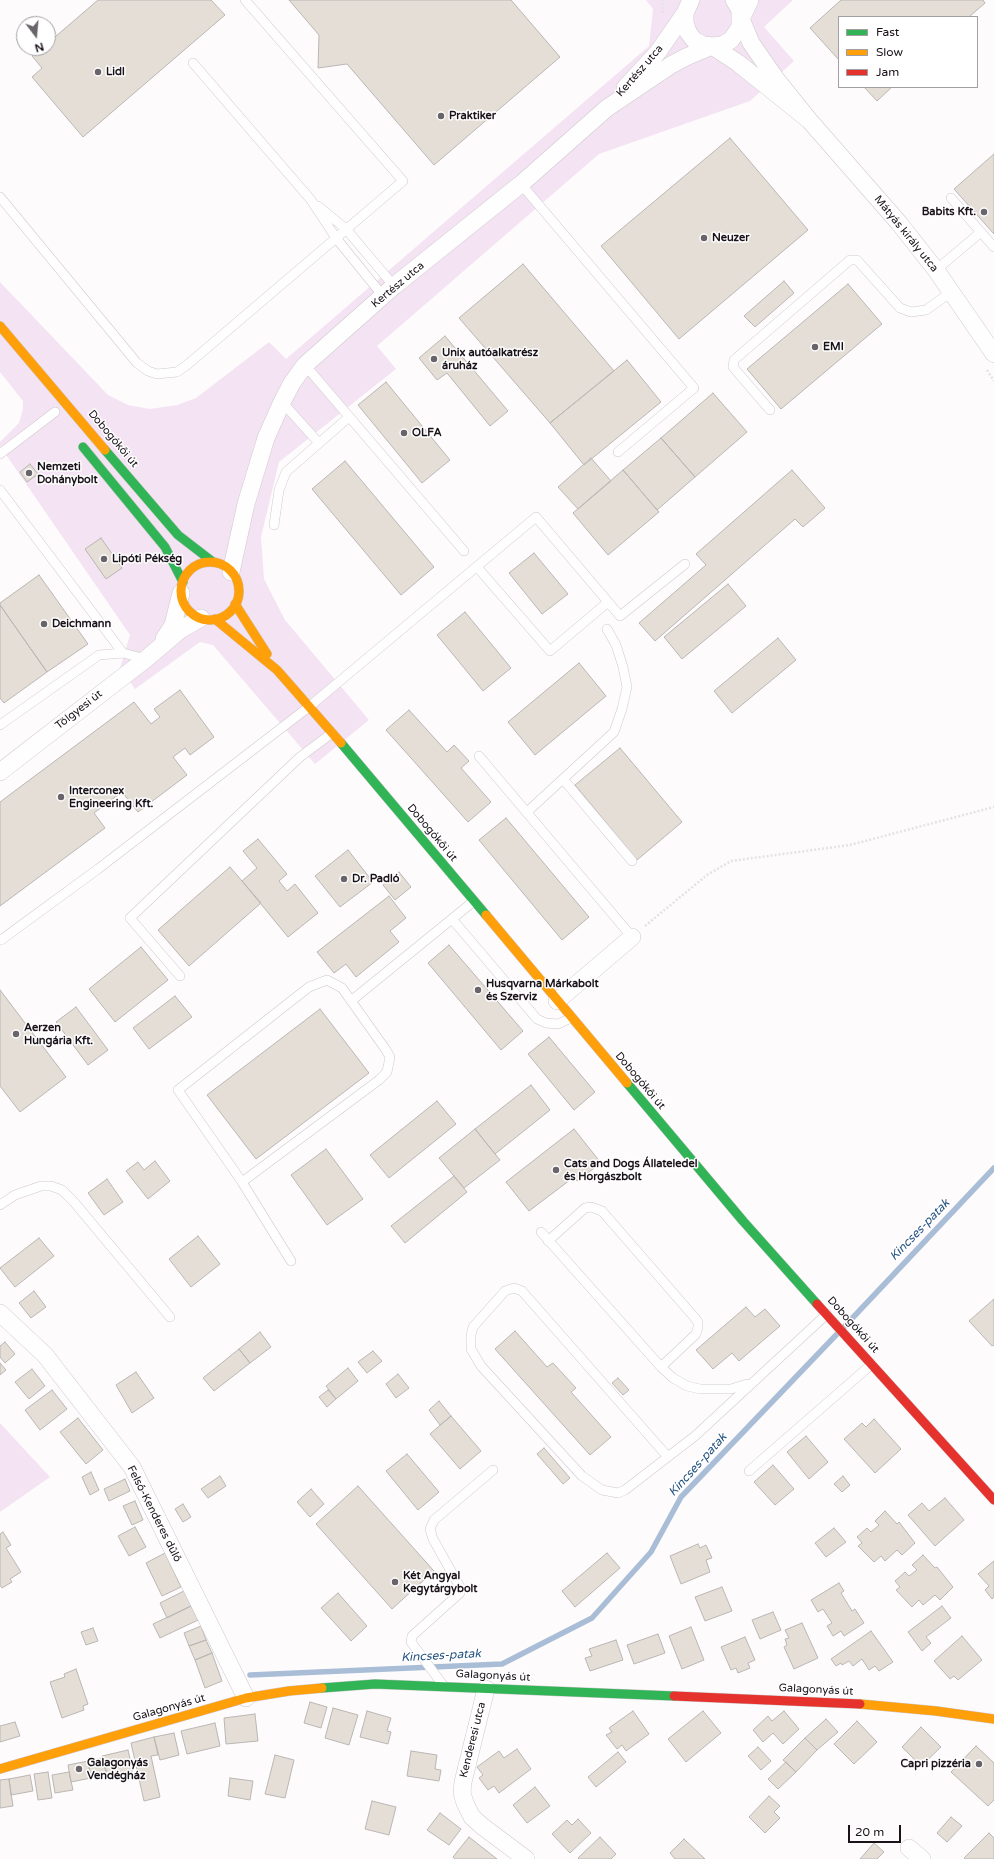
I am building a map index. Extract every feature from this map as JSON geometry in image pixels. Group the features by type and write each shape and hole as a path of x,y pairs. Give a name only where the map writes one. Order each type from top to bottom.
{"main road":[{"name":"Dobogókői út","path":"0,326 48,380 178,535 222,566"},
{"path":"75,436 165,547 182,588 184,603 188,610 208,619 228,613 235,604 238,596 238,587 222,566 204,563 194,567 187,574 182,588"},
{"name":"Dobogókői út","path":"235,604 277,670 332,732 571,1018 743,1221 994,1500"},
{"name":"Dobogókői út","path":"208,619 277,670"},
{"name":"Galagonyás út","path":"0,1769 246,1698 289,1691 375,1684 835,1702 936,1711 994,1720"}],"street":[{"name":"Mátyás király utca","path":"734,0 740,10 741,19 751,43 776,79 809,120 899,223 936,270 951,292 990,362"},
{"path":"741,19 750,0"},
{"name":"Mátyás király utca","path":"684,4 685,23 691,36 703,44 712,46 738,63 809,120"},
{"name":"Kertész utca","path":"222,566 246,504 266,438 282,402 305,365 389,291 521,184 607,108 658,52 684,4"},
{"name":"Kertész utca","path":"607,108 671,65 712,46 722,45 731,40 740,27 741,19"},
{"name":"Tölgyesi út","path":"152,653 173,625 182,588"},
{"name":"Tölgyesi út","path":"0,772 180,630 208,619"},
{"path":"557,1001 632,937"},
{"name":"Felső-Kenderes dűlő","path":"0,1313 45,1356 132,1467 246,1698"},
{"name":"Kenderesi utca","path":"486,1689 463,1782 462,1793 472,1817 526,1859"},
{"path":"909,1848 922,1859"}],"lane":[{"path":"0,197 137,363 148,371 157,374 177,372 188,365 403,181 245,0"},
{"path":"193,63 311,200 336,238 389,291"},
{"path":"521,184 694,388 618,452"},
{"path":"951,198 994,246"},
{"path":"311,200 346,229 389,291"},
{"path":"936,270 981,232"},
{"path":"770,410 733,367 734,360 850,260 857,260 900,308 911,312 926,310 951,292"},
{"path":"305,365 464,551"},
{"path":"282,402 319,443"},
{"path":"0,454 55,412"},
{"path":"274,524 279,490 286,472 349,417"},
{"path":"0,490 123,653"},
{"path":"0,940 104,864 310,706 536,517 620,616 685,564"},
{"path":"477,567 550,651 608,602"},
{"path":"527,812 614,732 622,709 626,687 623,667 616,645 607,629"},
{"path":"0,725 99,655 152,653"},
{"path":"180,976 130,918 300,757 332,732"},
{"path":"479,756 632,937"},
{"path":"563,779 632,861"},
{"path":"351,1001 474,901"},
{"path":"452,919 537,1019 546,1023 558,1024 571,1018"},
{"path":"242,1182 379,1080 387,1072 390,1057 342,988 327,980 309,987 178,1090 242,1182 290,1261"},
{"path":"0,1205 15,1195 41,1186 52,1186 62,1190 79,1207 170,1317"},
{"path":"548,1241 585,1208 591,1207 602,1211 698,1322 696,1334 661,1367"},
{"path":"541,1232 661,1367 680,1383 700,1389 730,1389 752,1382"},
{"path":"668,1456 522,1291 514,1288 506,1291 474,1327 471,1335 471,1349 480,1366 582,1476 602,1490 618,1493 625,1490 695,1436 827,1314"},
{"path":"749,1471 872,1363"},
{"path":"444,1686 411,1642 412,1636 460,1594 461,1589 433,1539 430,1529 434,1520 493,1470"}],"path":[{"path":"663,0 663,16"},
{"path":"990,362 994,381"},
{"path":"632,937 707,874 731,861 850,845 994,807"}],"shaded area":[{"path":"646,0 793,0 764,27 794,61 750,101 599,154 377,346 396,369 279,462 261,537 264,579 285,620 369,720 315,764 213,645 200,642 135,689 120,668 130,635 0,446 0,442 19,423 23,409 23,401 0,372 0,282 108,395 128,405 150,409 177,405 196,398 269,342 286,359 649,46 653,9"},
{"path":"0,1423 50,1477 0,1512"}],"building":[{"name":"Lidl","path":"98,0 211,0 225,15 83,137 32,77 42,68 32,56 56,56 56,36"},
{"name":"Praktiker","path":"289,0 511,0 560,57 434,165 347,64 318,68 319,35"},
{"path":"841,0 983,0 985,3 970,16 838,16 838,59 810,28"},
{"path":"865,88 891,88 877,101"},
{"name":"Neuzer","path":"730,138 808,230 679,339 601,246"},
{"name":"Babits Kft.","path":"994,154 994,234 954,189"},
{"path":"523,264 614,371 550,423 459,318"},
{"path":"784,281 794,293 755,327 744,316"},
{"name":"EMI","path":"848,284 882,324 781,409 747,369"},
{"path":"445,336 508,411 490,426 447,373 437,380 419,358"},
{"path":"627,360 661,402 584,465 550,423"},
{"name":"OLFA","path":"386,382 450,460 422,483 358,405"},
{"path":"713,393 747,432 695,477 661,438"},
{"path":"661,438 695,477 657,510 623,470"},
{"path":"591,458 611,481 578,509 558,487"},
{"path":"345,461 434,567 401,595 312,489"},
{"name":"Nemzeti Dohánybolt","path":"30,464 38,474 27,482 20,472"},
{"path":"623,470 659,512 608,555 573,513"},
{"path":"792,470 825,508 803,527 795,519 655,641 639,623 706,565 696,554"},
{"name":"Lipóti Pékség","path":"101,538 122,568 106,579 85,549"},
{"path":"534,553 568,594 542,614 509,573"},
{"name":"Deichmann","path":"39,575 88,644 47,672 0,605 0,603"},
{"path":"728,584 746,606 682,659 664,637"},
{"path":"0,605 47,672 4,703 0,698"},
{"path":"465,612 511,668 483,691 437,635"},
{"path":"778,638 796,660 732,713 714,691"},
{"path":"579,663 606,696 535,755 508,722"},
{"name":"Interconex Engineering Kft.","path":"180,690 214,737 190,755 185,748 173,757 187,775 138,812 122,792 94,813 105,828 0,906 0,802 134,702 151,724 160,717 154,709"},
{"path":"409,710 447,752 454,745 469,761 461,768 491,802 468,822 386,730"},
{"path":"620,748 682,822 637,860 575,785"},
{"path":"506,818 589,917 562,940 479,840"},
{"path":"258,839 287,874 279,881 287,891 295,884 318,913 288,937 242,881 257,868 243,851"},
{"name":"Dr. Padló","path":"348,850 373,882 340,907 315,876"},
{"path":"230,867 261,903 189,966 158,930"},
{"path":"399,872 411,887 395,900 383,885"},
{"path":"389,896 406,918 390,931 399,942 356,977 346,964 334,973 317,952"},
{"path":"449,945 523,1031 501,1050 428,963"},
{"name":"Aerzen Hungária Kft.","path":"141,947 168,980 115,1022 89,989"},
{"name":"Aerzen Hungária Kft.","path":"0,990 66,1077 20,1112 0,1086"},
{"path":"175,996 192,1017 149,1049 133,1028"},
{"path":"76,1007 108,1050 88,1065 56,1022"},
{"path":"320,1009 369,1073 256,1159 207,1095"},
{"path":"549,1037 595,1092 574,1110 528,1054"},
{"path":"531,1085 550,1110 495,1154 475,1129"},
{"path":"437,1101 456,1124 389,1178 370,1155"},
{"path":"475,1129 500,1160 464,1188 439,1158"},
{"name":"Cats and Dogs Állateledel és Horgászbolt","path":"574,1129 601,1163 577,1181 574,1177 529,1211 506,1182"},
{"path":"326,1149 363,1199 327,1225 291,1175"},
{"path":"155,1161 170,1181 148,1199 126,1171 138,1162 144,1170"},
{"path":"454,1176 467,1192 405,1243 391,1226"},
{"path":"107,1179 123,1202 104,1215 88,1193"},
{"path":"198,1236 220,1264 191,1287 169,1259"},
{"path":"39,1238 54,1256 15,1287 0,1268"},
{"path":"34,1291 46,1307 31,1318 19,1303"},
{"path":"994,1299 994,1345 992,1346 969,1321"},
{"path":"746,1307 755,1317 765,1309 780,1326 739,1361 732,1353 713,1369 696,1350"},
{"path":"515,1331 547,1367 553,1363 576,1388 571,1392 611,1437 590,1455 495,1349"},
{"path":"260,1332 271,1347 250,1363 239,1349"},
{"path":"5,1342 15,1354 5,1363 0,1357 0,1346"},
{"path":"239,1349 250,1363 214,1391 203,1378"},
{"path":"373,1351 382,1361 367,1373 358,1362"},
{"path":"0,1363 6,1370 0,1375"},
{"path":"348,1368 358,1381 336,1399 326,1386"},
{"path":"32,1369 45,1386 29,1399 15,1382"},
{"path":"136,1372 154,1398 132,1413 116,1385"},
{"path":"398,1374 409,1388 396,1398 386,1384"},
{"path":"618,1378 629,1390 623,1395 612,1383"},
{"path":"52,1390 67,1409 40,1430 25,1410"},
{"path":"328,1390 336,1399 327,1407 319,1397"},
{"path":"439,1401 451,1416 440,1425 429,1410"},
{"path":"451,1416 481,1451 460,1469 430,1434"},
{"path":"78,1418 103,1450 86,1464 60,1432"},
{"path":"874,1419 901,1449 875,1473 844,1439 862,1423 866,1427"},
{"path":"806,1436 828,1462 809,1479 787,1452"},
{"path":"544,1448 570,1478 563,1484 537,1454"},
{"path":"407,1454 439,1492 418,1510 386,1471"},
{"path":"773,1465 794,1489 775,1505 754,1482"},
{"path":"91,1472 99,1490 90,1495 82,1477"},
{"path":"220,1476 226,1486 208,1498 201,1489"},
{"path":"843,1476 850,1485 842,1492 834,1484"},
{"path":"125,1479 130,1491 109,1501 104,1489"},
{"path":"358,1486 434,1571 392,1609 316,1524"},
{"path":"311,1489 324,1504 310,1517 297,1502"},
{"path":"945,1498 964,1520 935,1546 908,1515 922,1503 929,1511"},
{"path":"135,1501 143,1520 132,1525 123,1506"},
{"path":"183,1504 191,1517 183,1522 175,1509"},
{"path":"885,1511 897,1524 899,1522 915,1543 902,1555 897,1550 885,1561 881,1556 874,1562 858,1546 862,1543 857,1537 867,1528 871,1532 879,1525 875,1521"},
{"path":"135,1527 146,1547 129,1556 118,1536"},
{"path":"834,1528 846,1542 826,1557 815,1543"},
{"path":"3,1532 11,1545 6,1548 21,1572 10,1579 12,1582 2,1588 0,1585 0,1534"},
{"path":"698,1544 700,1548 706,1545 712,1558 706,1560 710,1572 681,1584 670,1556"},
{"path":"165,1553 181,1587 162,1596 146,1563"},
{"path":"607,1553 620,1568 575,1607 562,1591"},
{"path":"923,1555 935,1568 937,1567 953,1587 940,1600 935,1595 923,1605 919,1600 912,1607 896,1590 900,1587 895,1581 905,1572 909,1576 917,1570 912,1565"},
{"path":"994,1561 994,1597 992,1599 985,1590 989,1586 978,1574"},
{"path":"839,1583 844,1591 841,1593 852,1611 855,1609 864,1623 844,1636 841,1631 833,1636 827,1626 832,1623 823,1609 818,1612 811,1600"},
{"path":"722,1587 732,1611 705,1621 695,1597"},
{"path":"184,1591 191,1606 167,1618 160,1603"},
{"path":"338,1593 367,1626 351,1641 321,1608"},
{"path":"191,1606 198,1620 160,1638 153,1624"},
{"path":"942,1606 951,1618 926,1637 931,1643 922,1651 908,1632"},
{"path":"773,1612 781,1630 760,1639 752,1620"},
{"path":"802,1623 818,1658 794,1669 784,1647 787,1645 785,1639 789,1638 785,1630"},
{"path":"201,1626 206,1640 189,1646 184,1633"},
{"path":"691,1627 704,1660 682,1669 669,1636"},
{"path":"93,1628 98,1641 86,1645 81,1632"},
{"path":"871,1631 893,1662 879,1671 875,1666 869,1670 862,1659 853,1666 849,1661 842,1665 841,1663 836,1666 831,1659"},
{"path":"658,1634 665,1653 634,1664 627,1645"},
{"path":"962,1636 982,1660 958,1680 954,1676 950,1679 934,1661"},
{"path":"745,1637 755,1660 748,1663 750,1668 738,1673 736,1668 731,1670 721,1647"},
{"path":"206,1640 212,1653 195,1660 189,1646"},
{"path":"616,1640 623,1660 590,1671 585,1658 592,1656 589,1649"},
{"path":"212,1653 222,1681 205,1688 195,1660"},
{"path":"76,1669 88,1704 83,1706 84,1710 62,1718 50,1682 65,1677 64,1674"},
{"path":"310,1702 327,1707 321,1728 304,1723"},
{"path":"333,1708 358,1715 349,1745 325,1738"},
{"path":"367,1711 391,1718 387,1731 391,1732 388,1744 360,1737"},
{"path":"633,1711 649,1734 626,1751 622,1745 617,1749 606,1735 612,1732 609,1728"},
{"path":"703,1711 721,1733 686,1762 668,1739"},
{"path":"784,1711 799,1729 783,1744 773,1733 763,1742 753,1730 768,1716 772,1721"},
{"path":"255,1714 258,1741 226,1744 224,1718"},
{"path":"826,1719 838,1732 817,1750 805,1738"},
{"path":"857,1721 877,1742 854,1764 834,1744"},
{"path":"15,1722 20,1736 0,1742 0,1726"},
{"path":"215,1723 220,1746 187,1754 181,1731"},
{"path":"921,1727 941,1747 921,1766 902,1747"},
{"path":"174,1733 179,1755 160,1760 154,1737"},
{"path":"154,1737 158,1755 151,1756 160,1797 144,1801 131,1743"},
{"path":"805,1738 817,1750 796,1772 783,1760"},
{"path":"976,1746 994,1763 994,1800 988,1806 951,1772"},
{"path":"758,1747 771,1761 761,1770 748,1756"},
{"path":"517,1749 531,1769 499,1793 494,1786 488,1790 479,1778 483,1775 477,1767 499,1751 504,1758"},
{"path":"128,1750 133,1771 107,1777 102,1756"},
{"path":"411,1751 437,1755 435,1769 441,1770 439,1781 407,1776"},
{"path":"618,1752 626,1762 596,1787 588,1777"},
{"path":"275,1755 294,1760 285,1798 265,1794"},
{"path":"103,1758 107,1774 91,1778 88,1761"},
{"name":"Galagonyás Vendégház","path":"88,1761 91,1778 71,1782 68,1765"},
{"path":"786,1762 796,1772 778,1789 768,1779"},
{"path":"48,1772 52,1798 38,1800 34,1774"},
{"path":"69,1772 73,1790 55,1793 52,1775"},
{"path":"30,1775 33,1791 11,1795 9,1779"},
{"path":"230,1778 253,1781 250,1800 228,1796"},
{"path":"9,1779 13,1806 0,1808 0,1780"},
{"path":"535,1787 550,1806 527,1823 513,1805"},
{"path":"769,1796 780,1806 774,1812 780,1818 765,1833 749,1817"},
{"path":"372,1801 396,1807 389,1835 365,1829"},
{"path":"440,1813 461,1829 449,1845 427,1830"},
{"path":"951,1817 962,1826 947,1842 937,1833"},
{"path":"578,1819 591,1833 570,1853 552,1834 567,1820 572,1825"},
{"path":"989,1833 994,1838 994,1859 964,1858"},
{"path":"469,1837 497,1859 455,1859 453,1857"},
{"path":"600,1837 616,1854 611,1859 578,1858"},
{"path":"684,1839 705,1859 675,1859 670,1853"},
{"path":"874,1843 884,1852 877,1859 860,1859"}],"waterway":[{"name":"Kincses-patak","path":"844,1327 994,1168"},
{"name":"Kincses-patak","path":"250,1675 502,1664 592,1618 651,1552 681,1497 838,1333"}],"traffic: fast":[{"path":"83,447 165,547 183,582"},
{"path":"105,450 178,535 213,562"},
{"path":"341,743 486,915"},
{"path":"627,1083 743,1221 817,1304"},
{"path":"322,1688 375,1684 674,1696"}],"traffic: slow":[{"path":"0,326 105,450"},
{"path":"210,562 226,567 234,575 239,591 234,607 226,615 210,620 194,615 186,607 181,591 186,575 194,567 210,562"},
{"path":"235,604 267,654"},
{"path":"215,619 277,670 341,743"},
{"path":"486,915 627,1083"},
{"path":"0,1769 246,1698 289,1691 322,1688"},
{"path":"860,1704 936,1711 994,1719"}],"traffic: jam":[{"path":"817,1304 994,1500"},
{"path":"674,1696 860,1704"}],"place":[{"name":"Lidl","path":"98,72"},
{"name":"Praktiker","path":"441,116"},
{"name":"Babits Kft.","path":"984,212"},
{"name":"Neuzer","path":"704,238"},
{"name":"EMI","path":"815,347"},
{"name":"Unix autóalkatrész áruház","path":"434,359"},
{"name":"OLFA","path":"404,433"},
{"name":"Nemzeti Dohánybolt","path":"29,473"},
{"name":"Lipóti Pékség","path":"104,559"},
{"name":"Deichmann","path":"44,624"},
{"name":"Interconex Engineering Kft.","path":"61,797"},
{"name":"Dr. Padló","path":"344,879"},
{"name":"Husqvarna Márkabolt és Szerviz","path":"478,990"},
{"name":"Aerzen Hungária Kft.","path":"16,1034"},
{"name":"Cats and Dogs Állateledel és Horgászbolt","path":"556,1170"},
{"name":"Két Angyal Kegytárgybolt","path":"395,1582"},
{"name":"Capri pizzéria","path":"979,1764"},
{"name":"Galagonyás Vendégház","path":"79,1769"}]}
